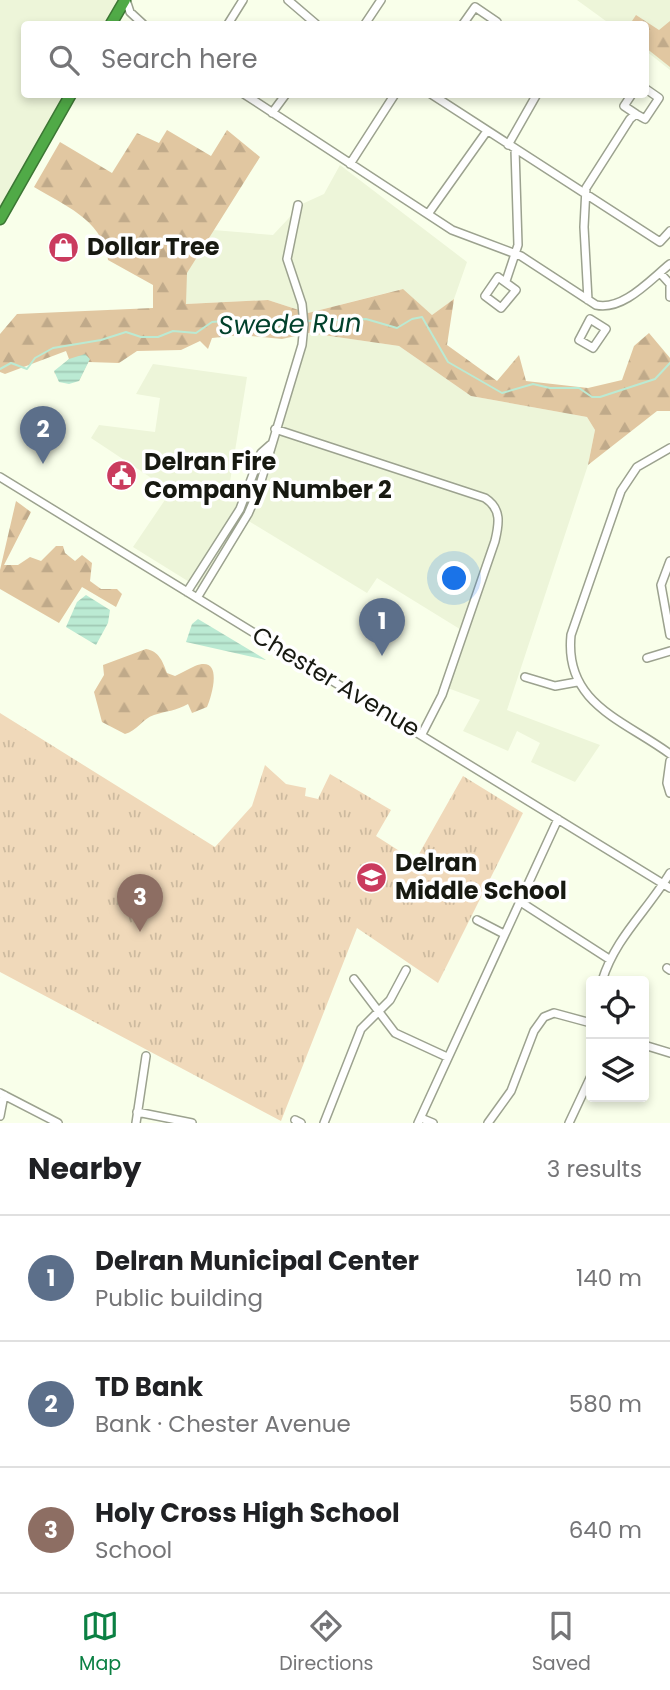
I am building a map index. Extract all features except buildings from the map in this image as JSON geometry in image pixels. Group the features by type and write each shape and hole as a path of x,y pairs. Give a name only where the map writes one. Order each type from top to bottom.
{"highway":[{"path":"110,21 117,0"},
{"path":"111,21 125,0"},
{"path":"0,206 62,98"},
{"path":"0,219 69,98"}],"street":[{"path":"125,0 130,12 139,21"},
{"path":"230,21 243,0"},
{"path":"288,0 313,21"},
{"path":"367,21 381,0"},
{"path":"465,21 475,7 495,21"},
{"path":"629,98 624,106 645,119 659,98 649,91"},
{"path":"250,98 457,232 517,253 588,300 603,315 670,264"},
{"path":"272,113 283,98"},
{"path":"350,164 392,98"},
{"path":"437,98 660,242 670,231"},
{"path":"506,281 517,253 511,147 515,128 534,98"},
{"path":"588,300 587,184 636,114"},
{"path":"428,215 487,131"},
{"path":"197,597 248,514 261,481 302,345 302,304 287,259 298,205"},
{"path":"660,272 670,286 670,297"},
{"path":"498,277 506,281 516,290 501,308 485,296 498,277"},
{"path":"275,429 485,498 495,506 499,520 495,541 453,668 422,734"},
{"path":"187,592 240,509 261,453 270,445"},
{"path":"670,448 637,467 621,491 571,635 570,659 577,682 597,706 670,754"},
{"name":"Chester Avenue","path":"0,477 667,886"},
{"path":"670,561 661,585 670,635"},
{"path":"647,658 670,651"},
{"path":"525,677 555,686 577,682"},
{"path":"670,761 667,783 670,793"},
{"path":"433,1123 420,1120 558,819"},
{"path":"604,976 622,935 667,886 670,873"},
{"path":"519,901 609,959"},
{"path":"477,920 505,934"},
{"path":"324,1123 361,1029 390,1000 407,970"},
{"path":"354,979 377,1013 395,1033 447,1057"},
{"path":"488,1123 511,1091 540,1021 554,1013 586,1022"},
{"path":"649,1046 670,1052"},
{"path":"135,1123 146,1056"},
{"path":"569,1123 586,1087"},
{"path":"0,1116 2,1094 58,1123"},
{"path":"137,1112 192,1123"}],"shaded area":[{"path":"0,0 118,0 106,21 21,21 21,98 62,98 0,206"},
{"path":"577,0 670,0 670,70 649,53 649,21 606,21"},
{"path":"340,165 467,262 454,299 432,315 402,289 308,313 268,300 186,304 186,273 213,230 273,235 302,204 324,194"},
{"path":"309,333 399,346 471,396 587,417 595,430 588,465 507,710 600,745 575,782 531,762 540,743 517,731 508,751 463,731 480,700 445,687 463,631 377,578 367,593 242,517 199,588 133,547 171,491 91,438 99,425 155,432 160,398 136,394 153,364 247,377 228,494 249,501"},
{"path":"85,354 90,359 79,381 69,384 59,382 54,371 69,359"},
{"path":"86,595 110,610 108,623 96,645 66,627 77,602"},
{"path":"198,619 266,660 186,642 192,624"}],"green space":[{"path":"636,15 645,21 632,21"},
{"path":"670,21 670,67 649,50 649,23 659,30"},
{"path":"167,130 211,156 227,130 260,157 187,273 186,304 268,300 308,313 403,289 432,315 454,299 447,345 497,381 519,355 526,381 588,388 622,380 634,346 649,333 670,358 670,411 657,411 588,465 595,430 587,417 471,396 399,346 309,333 282,339 241,335 212,338 208,349 200,341 181,350 137,351 119,363 88,362 79,381 54,373 69,359 66,351 5,374 0,372 0,334 17,314 153,308 153,285 108,260 105,246 91,225 70,208 34,187 60,142 112,173 137,133 159,143"},
{"path":"16,501 31,512 4,565 18,565 30,557 41,561 56,546 63,546 65,553 75,561 82,555 92,563 90,581 101,589 117,589 122,594 116,607 82,587 59,623 0,589 0,570"},
{"path":"146,649 157,655 167,673 175,676 195,666 210,666 214,678 211,694 207,707 192,713 188,704 154,715 125,734 102,722 94,692 104,675 103,665"},
{"path":"0,713 215,847 252,806 265,765 286,784 306,788 305,796 318,799 330,774 391,810 376,836 415,861 463,776 523,813 438,983 357,928 281,1121 0,972"}],"waterway":[{"name":"Swede Run","path":"307,321 366,319 397,328 412,319 422,317 448,362 502,393 533,384 550,388 579,388 592,397 600,397 655,379 670,363"},
{"name":"Swede Run","path":"0,369 11,363 27,369 35,358 53,348 101,340 126,332 141,337 158,337 173,331 196,333 212,322 237,320 269,327 301,321"}],"place":[{"name":"Dollar Tree","path":"64,247"},
{"name":"TD Bank","path":"43,464"},
{"name":"Delran Fire Company Number 2","path":"121,476"},
{"name":"Delran Municipal Center","path":"382,656"},
{"name":"Delran Middle School","path":"372,877"},
{"name":"Holy Cross High School","path":"140,932"}]}
